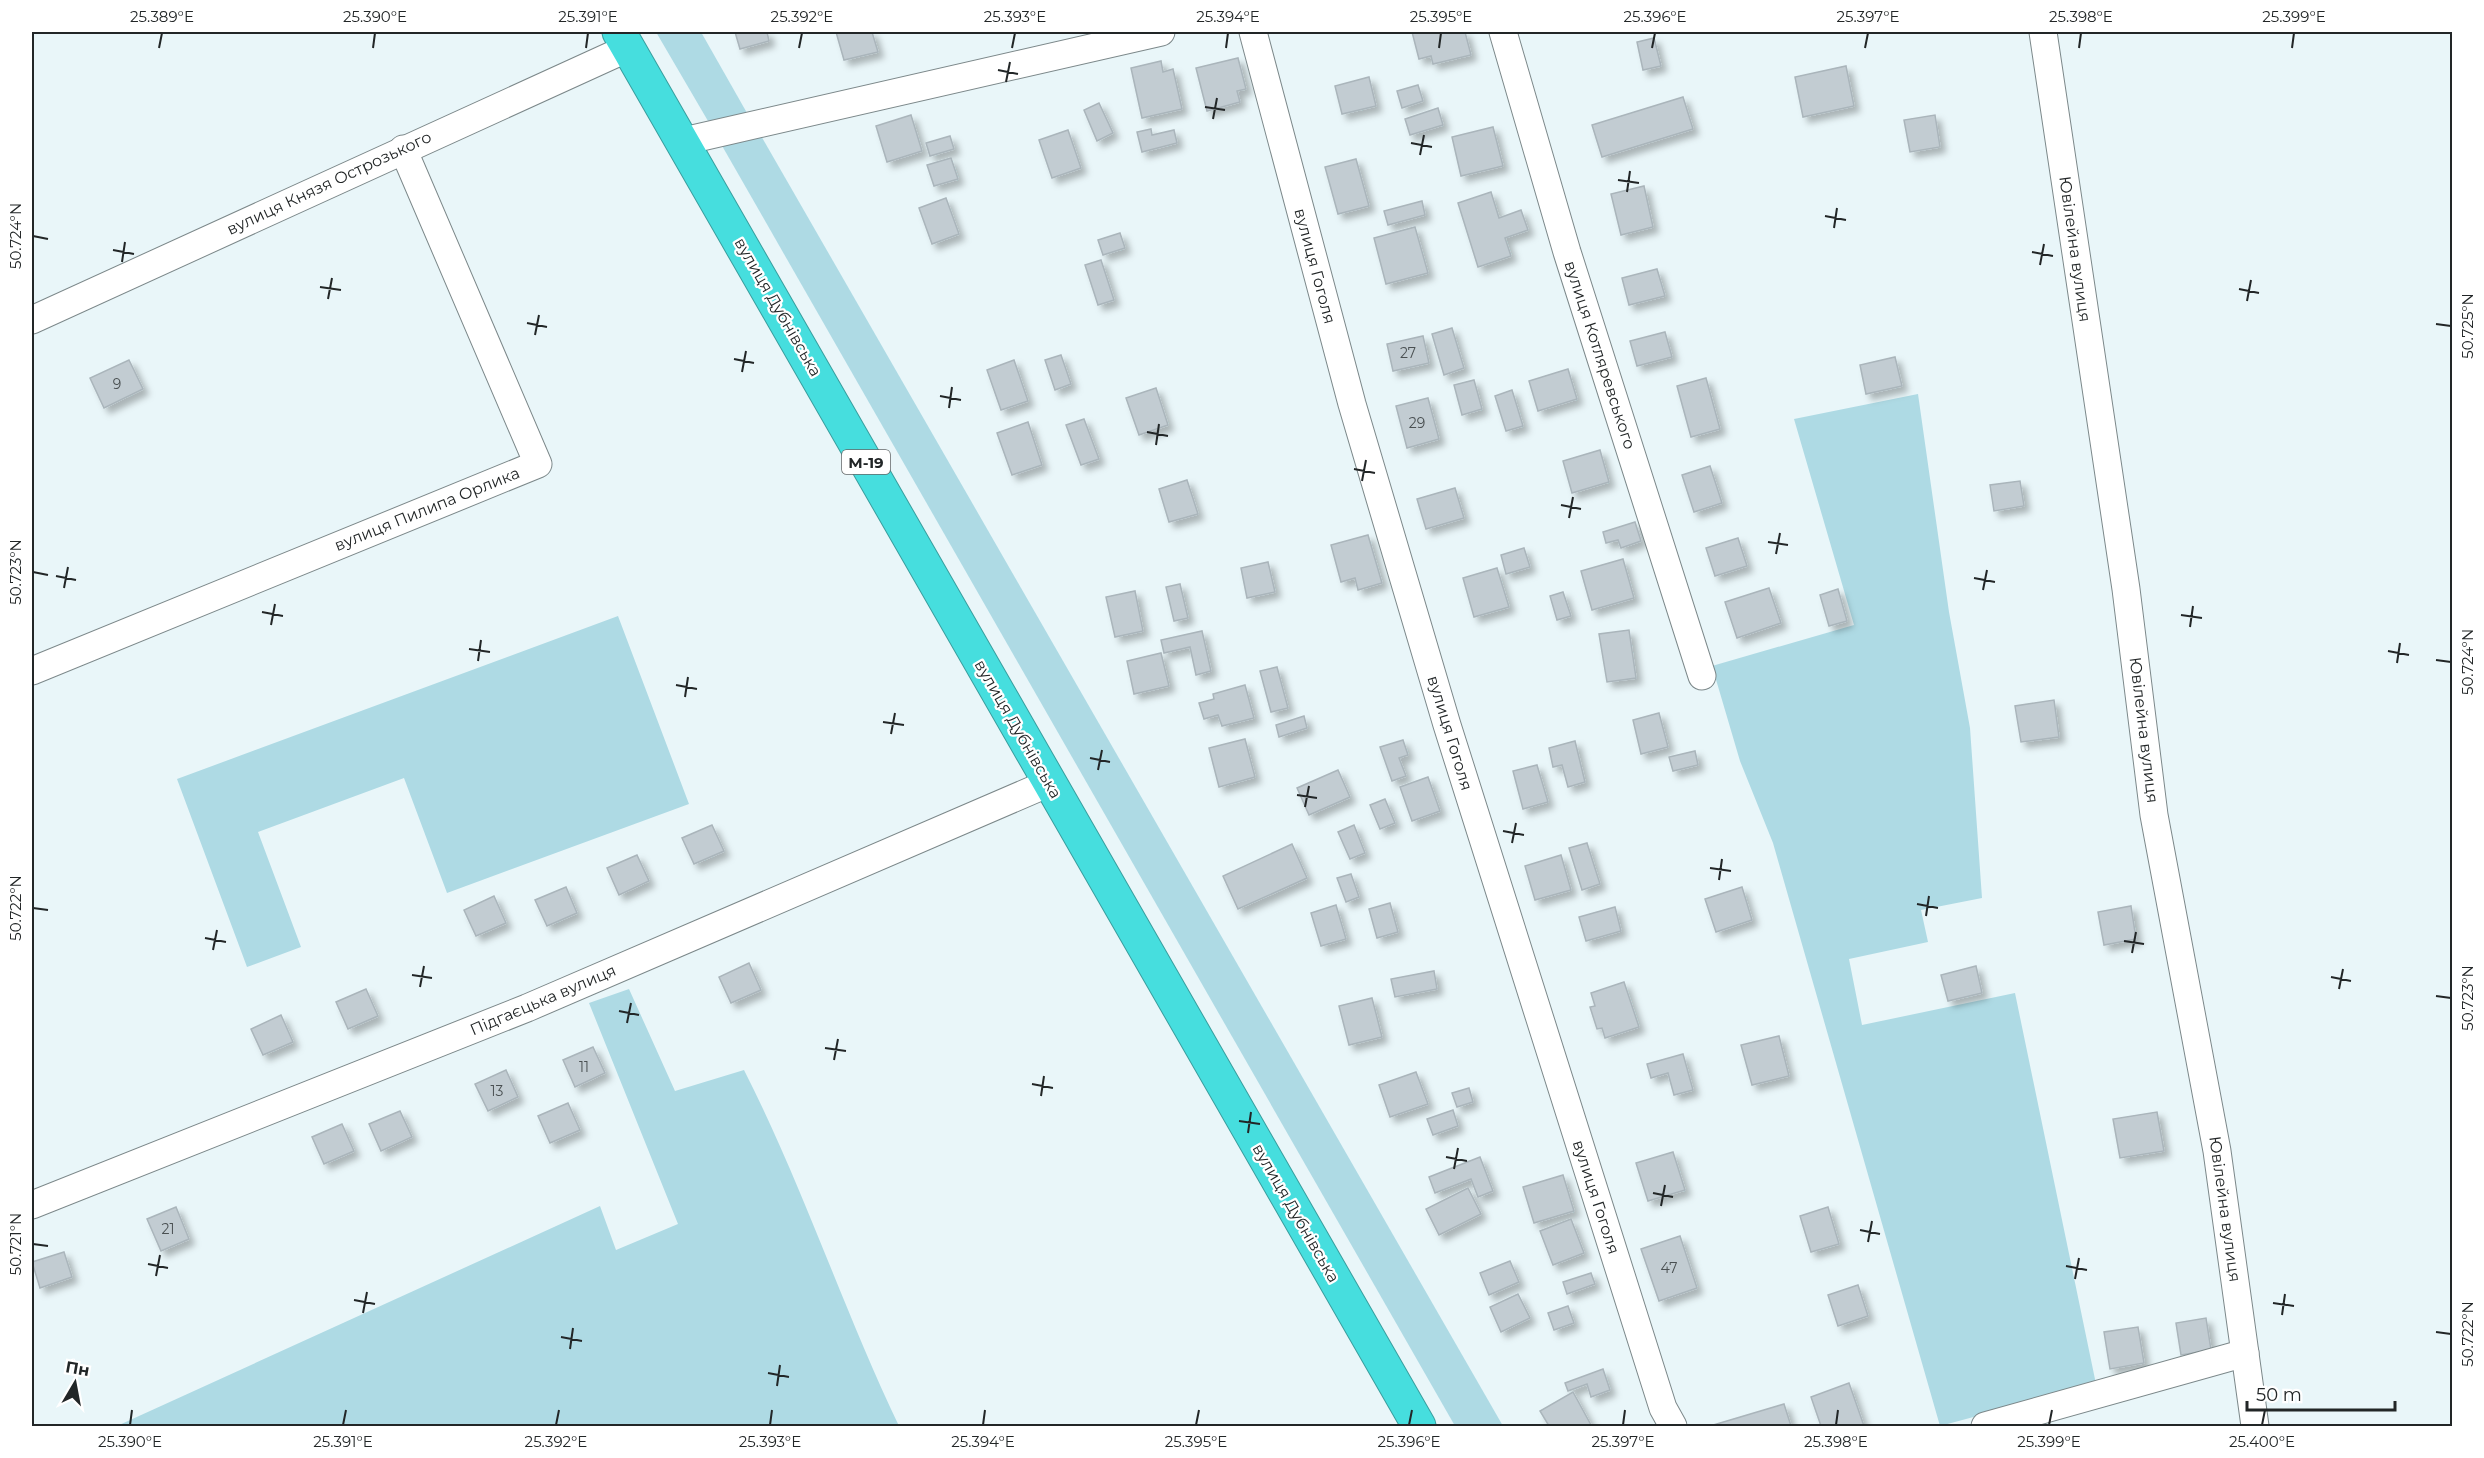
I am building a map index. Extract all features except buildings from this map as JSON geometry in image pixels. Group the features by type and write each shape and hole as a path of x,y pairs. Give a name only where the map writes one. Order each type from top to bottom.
{"highway":[{"name":"вулиця Дубнівська","path":"623,40 684,141 1049,783 1419,1426"}],"street":[{"path":"684,141 1161,32"},
{"name":"вулиця Гоголя","path":"1253,32 1352,404 1447,725 1663,1408 1673,1426"},
{"name":"вулиця Котляревського","path":"1503,32 1571,263 1702,676"},
{"name":"Ювілейна вулиця","path":"2043,32 2126,588 2154,815 2217,1151 2255,1426"},
{"name":"вулиця Князя Острозького","path":"32,320 403,149 623,40"},
{"name":"вулиця Пилипа Орлика","path":"32,671 538,464 403,149"},
{"name":"Підгаєцька вулиця","path":"32,1205 527,1008 1049,783"},
{"path":"1985,1426 2245,1353"}],"shaded area":[{"path":"656,32 701,32 747,113 708,121"},
{"path":"760,134 1503,1426 1455,1426 721,144"},
{"path":"1918,394 1949,612 1970,728 1982,898 1921,910 1928,942 1849,959 1862,1025 2015,993 2096,1384 1940,1426 1773,843 1740,761 1712,666 1854,625 1794,419"},
{"path":"618,616 689,804 447,893 404,778 258,832 301,947 247,967 177,779"},
{"path":"629,989 675,1091 744,1070 785,1158 859,1337 899,1426 117,1426 600,1206 616,1250 678,1224 589,1003"}]}
